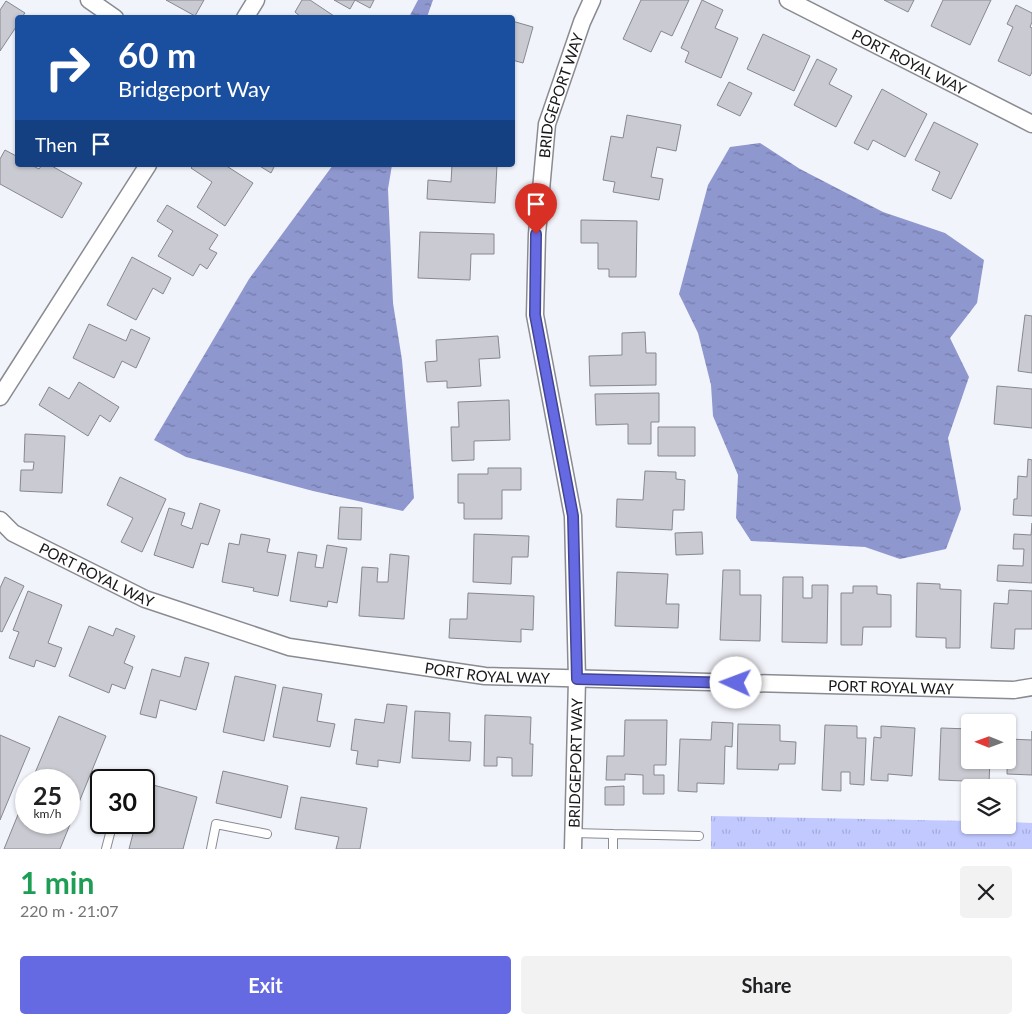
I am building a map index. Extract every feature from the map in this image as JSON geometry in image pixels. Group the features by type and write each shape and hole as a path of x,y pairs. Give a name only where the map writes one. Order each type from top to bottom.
{"street":[{"path":"89,0 111,15"},
{"path":"246,15 256,0"},
{"name":"BRIDGEPORT WAY","path":"573,841 577,679 573,516 535,315 536,234 547,124 582,22 592,0"},
{"name":"PORT ROYAL WAY","path":"788,0 1032,124"},
{"path":"0,397 147,167"},
{"name":"PORT ROYAL WAY","path":"0,520 13,533 145,599 289,647 485,676 1014,690 1032,687"}],"lane":[{"path":"212,849 216,824 267,834"},
{"path":"106,849 110,834"},
{"path":"613,834 613,849"},
{"path":"573,841 613,834 699,836"}],"green space":[{"path":"711,816 961,821 961,834 1016,834 1016,822 1032,823 1032,849 711,849"}],"water":[{"path":"418,0 433,0 428,15 410,15"},
{"path":"760,143 800,169 883,212 945,233 984,260 977,303 950,338 969,377 948,438 961,509 946,549 900,559 865,547 751,541 736,518 738,475 713,416 711,385 698,333 679,294 708,185 730,147"},
{"path":"332,167 392,167 388,189 393,303 402,360 414,498 403,511 313,491 186,457 154,440 249,279"}],"building":[{"path":"166,0 204,0 196,15"},
{"path":"302,0 310,0 332,15 298,15 295,12"},
{"path":"334,0 355,0 350,9"},
{"path":"355,0 374,0 370,8"},
{"path":"641,0 689,0 672,36 661,31 651,52 623,39"},
{"path":"702,0 723,10 715,28 738,38 721,78 685,62 689,52 681,48"},
{"path":"884,0 914,0 908,12"},
{"path":"943,0 991,0 970,45 931,26"},
{"path":"6,1 25,13 23,15 15,15 15,28 0,51 0,10"},
{"path":"1016,5 1032,13 1030,27 1032,28 1032,72 1030,76 998,61 1013,27 1007,24"},
{"path":"515,22 533,27 523,63 515,61"},
{"path":"763,34 810,56 794,91 747,69"},
{"path":"817,59 837,69 829,84 852,96 836,127 794,105"},
{"path":"729,82 752,93 740,116 717,105"},
{"path":"882,89 927,114 905,157 873,140 868,150 854,143"},
{"path":"627,115 681,125 676,151 657,147 651,177 663,179 659,200 613,192 615,182 603,180 611,136 623,138"},
{"path":"934,122 978,144 951,199 932,190 940,172 915,160"},
{"path":"5,150 15,155 15,167 35,167 39,169 40,167 54,167 82,183 62,218 0,184 0,159"},
{"path":"228,167 253,183 225,226 197,207 212,182 191,168"},
{"path":"261,167 274,167 271,173"},
{"path":"452,167 497,167 495,203 427,199 428,180 451,182"},
{"path":"167,205 218,235 209,249 217,253 207,269 200,264 193,276 158,256 173,231 157,221"},
{"path":"581,220 637,221 636,277 609,277 609,269 598,269 598,243 581,243"},
{"path":"420,232 494,234 494,254 471,254 470,280 418,278"},
{"path":"132,257 171,278 163,294 153,288 136,320 107,305"},
{"path":"1025,315 1032,316 1032,373 1018,371"},
{"path":"89,324 126,341 131,329 150,338 136,368 122,361 114,378 73,358"},
{"path":"645,332 646,353 656,353 656,385 590,386 589,356 622,355 622,333"},
{"path":"498,336 500,358 479,359 481,386 447,388 447,381 427,382 425,362 437,361 436,340"},
{"path":"79,382 119,407 110,422 100,415 88,436 39,405 49,387 69,399"},
{"path":"997,386 1032,389 1032,428 994,424"},
{"path":"659,393 659,422 651,422 651,444 628,444 628,424 596,425 595,394"},
{"path":"509,400 510,440 474,441 474,460 452,461 451,427 459,427 458,402"},
{"path":"658,427 695,427 695,456 658,456"},
{"path":"25,434 65,436 62,493 20,491 21,470 33,470 34,462 24,462"},
{"path":"1028,459 1032,460 1032,516 1013,515 1014,499 1017,499 1018,476 1027,477"},
{"path":"488,468 521,468 521,490 502,490 502,519 464,519 464,503 458,503 458,474 488,474"},
{"path":"645,471 676,472 676,479 685,480 684,510 673,510 672,530 616,527 617,499 643,500"},
{"path":"120,477 166,499 142,552 121,542 133,518 107,505"},
{"path":"200,503 220,510 208,545 201,543 193,568 154,555 169,508 185,513 181,525 192,529"},
{"path":"340,507 362,508 361,540 338,539"},
{"path":"1032,523 1032,583 997,581 998,565 1023,566 1024,549 1013,549 1014,534 1031,535"},
{"path":"702,532 703,554 676,555 675,533"},
{"path":"241,534 270,539 267,552 286,555 278,596 253,591 254,588 222,582 229,543 239,545"},
{"path":"474,534 529,536 528,557 512,557 511,584 473,582"},
{"path":"327,545 347,548 337,603 328,601 327,607 290,601 298,552 317,555 315,567 323,568"},
{"path":"390,554 409,556 404,619 359,616 362,567 378,568 377,582 388,582"},
{"path":"723,570 740,570 740,595 761,595 760,641 720,640"},
{"path":"617,572 668,574 666,604 679,604 678,628 615,626"},
{"path":"5,577 24,586 2,632 0,631 0,588"},
{"path":"783,577 803,577 803,598 812,598 812,585 828,585 827,643 782,642"},
{"path":"917,583 940,584 940,589 961,590 960,648 946,648 946,638 916,637"},
{"path":"853,586 877,586 877,594 891,595 891,627 863,627 862,645 841,645 841,593 853,593"},
{"path":"1009,590 1032,591 1032,629 1015,629 1014,649 991,648 994,603 1008,604"},
{"path":"28,591 62,605 48,643 62,648 55,667 36,660 34,667 9,658 19,632 13,630"},
{"path":"468,593 534,596 533,630 521,629 521,642 449,638 450,619 467,619"},
{"path":"89,626 113,636 116,628 135,636 124,663 133,667 125,689 112,684 109,693 69,676"},
{"path":"185,657 209,663 196,710 160,700 156,718 140,714 152,669 180,677"},
{"path":"235,676 276,685 264,741 223,732"},
{"path":"283,687 322,694 317,721 335,724 330,747 273,737"},
{"path":"387,704 407,706 400,763 378,760 378,767 356,764 358,751 351,750 355,719 384,723"},
{"path":"415,711 450,713 449,741 471,742 470,761 412,758"},
{"path":"485,715 531,717 530,744 533,744 532,776 512,776 512,758 497,757 497,766 484,766"},
{"path":"59,716 106,736 93,769 90,769 90,775 80,800 80,769 37,769"},
{"path":"625,720 667,720 666,765 654,765 654,775 664,775 664,794 643,794 643,775 625,774 625,780 606,780 607,756 624,756"},
{"path":"712,722 733,723 732,747 725,746 724,784 697,783 697,792 678,791 680,739 711,740"},
{"path":"738,724 780,725 780,741 796,742 795,764 779,764 778,770 737,769"},
{"path":"825,725 857,726 857,738 866,738 864,785 850,784 850,772 841,772 841,791 822,790"},
{"path":"881,726 915,728 912,776 888,774 888,781 871,780 874,737 881,738"},
{"path":"941,728 961,729 961,769 990,769 989,779 939,780"},
{"path":"0,735 30,748 21,769 15,769 15,784 0,820"},
{"path":"1016,739 1032,740 1032,775 1007,774 1007,769 1016,769"},
{"path":"223,771 288,786 281,818 216,803"},
{"path":"155,785 197,797 183,849 129,849 133,834 155,834"},
{"path":"624,786 624,805 605,805 605,787"},
{"path":"301,797 367,808 360,849 336,849 339,837 295,829"},
{"path":"15,822 15,834 66,834 60,849 4,849"}],"route":[{"path":"536,234 535,315 573,516 577,679 736,683"}]}
